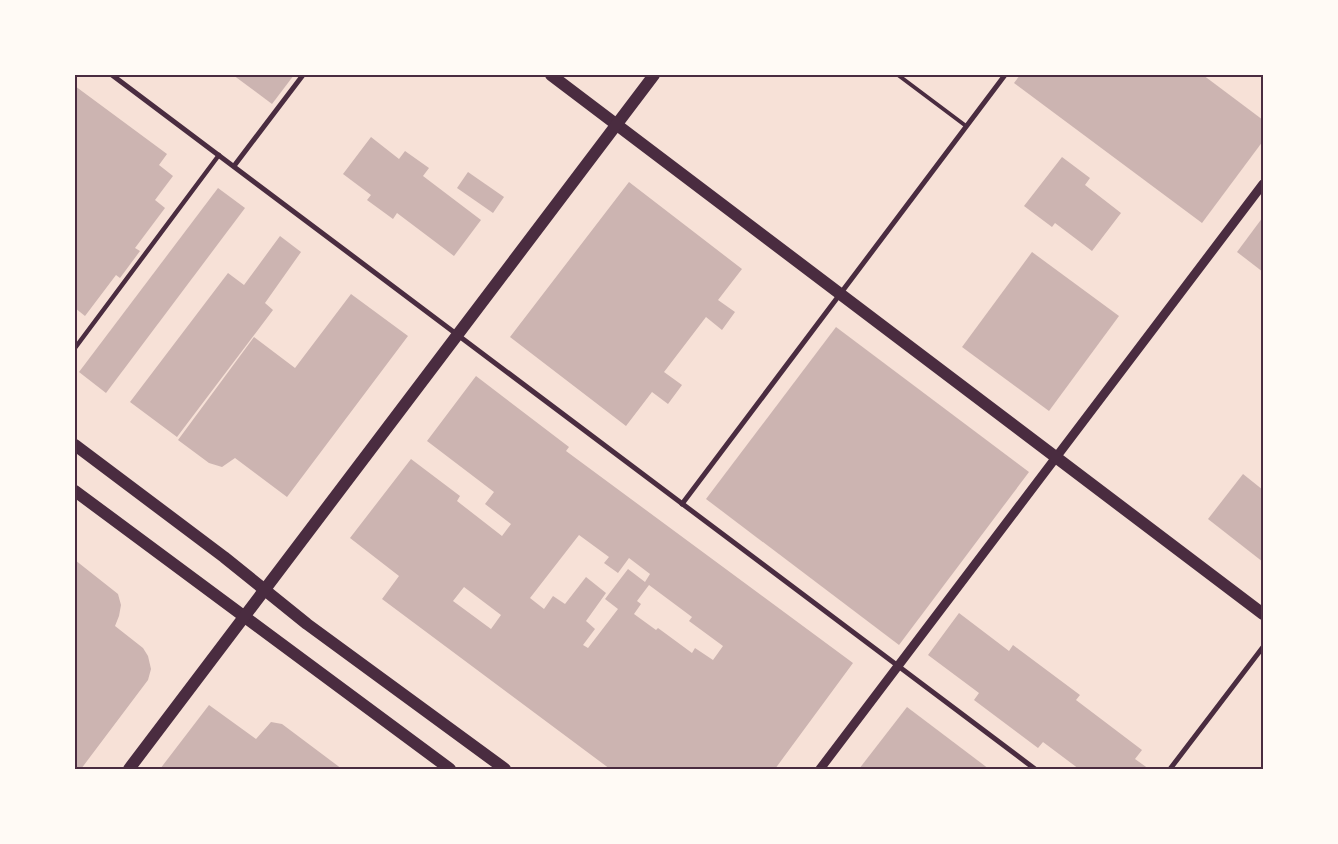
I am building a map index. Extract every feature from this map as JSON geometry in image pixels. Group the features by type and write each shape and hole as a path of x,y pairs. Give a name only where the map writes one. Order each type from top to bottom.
{"main road":[{"path":"551,75 1263,614"},
{"path":"129,769 654,75"},
{"path":"75,445 307,624 505,769"},
{"path":"75,491 450,769"}],"street":[{"path":"112,75 1035,769"},
{"path":"234,166 303,75"},
{"path":"682,504 1005,75"},
{"path":"75,348 219,155"},
{"path":"820,769 1263,184"},
{"path":"1170,769 1263,647"}],"lane":[{"path":"898,75 966,126"}],"building":[{"path":"233,75 294,75 272,104"},
{"path":"1020,75 1203,75 1263,120 1263,141 1202,223 1014,83"},
{"path":"75,86 167,154 159,165 173,176 155,200 165,208 135,248 140,251 120,278 116,275 85,316 75,308"},
{"path":"371,137 399,159 405,151 429,168 423,176 481,220 454,256 397,213 393,219 367,200 371,195 343,174"},
{"path":"1062,157 1090,178 1085,185 1121,213 1092,251 1055,223 1052,227 1024,206"},
{"path":"468,172 504,197 493,213 457,188"},
{"path":"629,182 742,269 718,300 735,312 722,330 706,317 664,372 682,385 668,404 652,392 626,426 510,337"},
{"path":"218,188 245,208 106,393 79,372"},
{"path":"1263,217 1263,272 1237,252"},
{"path":"280,236 301,252 265,303 273,310 177,437 130,402 228,273 244,285"},
{"path":"1032,252 1119,316 1049,411 962,347"},
{"path":"351,294 408,336 287,497 235,458 222,467 209,463 178,440 254,337 295,368"},
{"path":"836,327 1029,472 899,645 706,499"},
{"path":"476,376 569,447 566,451 853,663 775,769 610,769 382,599 399,576 350,538 411,459 460,496 457,501 502,536 511,524 485,504 494,492 427,441","holes":["579,535 609,557 604,563 618,573 629,558 650,574 645,582 628,569 605,599 618,609 588,648 583,645 595,629 586,621 606,593 586,577 565,604 553,596 544,609 530,598","649,585 692,617 689,621 723,646 713,660 695,648 692,653 658,628 656,630 634,614 641,604 637,601","464,587 501,615 491,629 453,601"]},
{"path":"1243,474 1263,490 1263,562 1208,519"},
{"path":"75,560 118,594 121,605 115,626 143,648 148,656 151,669 148,680 81,769 75,769"},
{"path":"959,613 1009,651 1013,645 1080,695 1076,700 1142,750 1135,759 1149,769 1079,769 1043,742 1038,748 974,700 979,693 928,655"},
{"path":"209,705 256,739 271,722 282,724 342,769 160,769"},
{"path":"907,707 989,769 859,769"}]}
